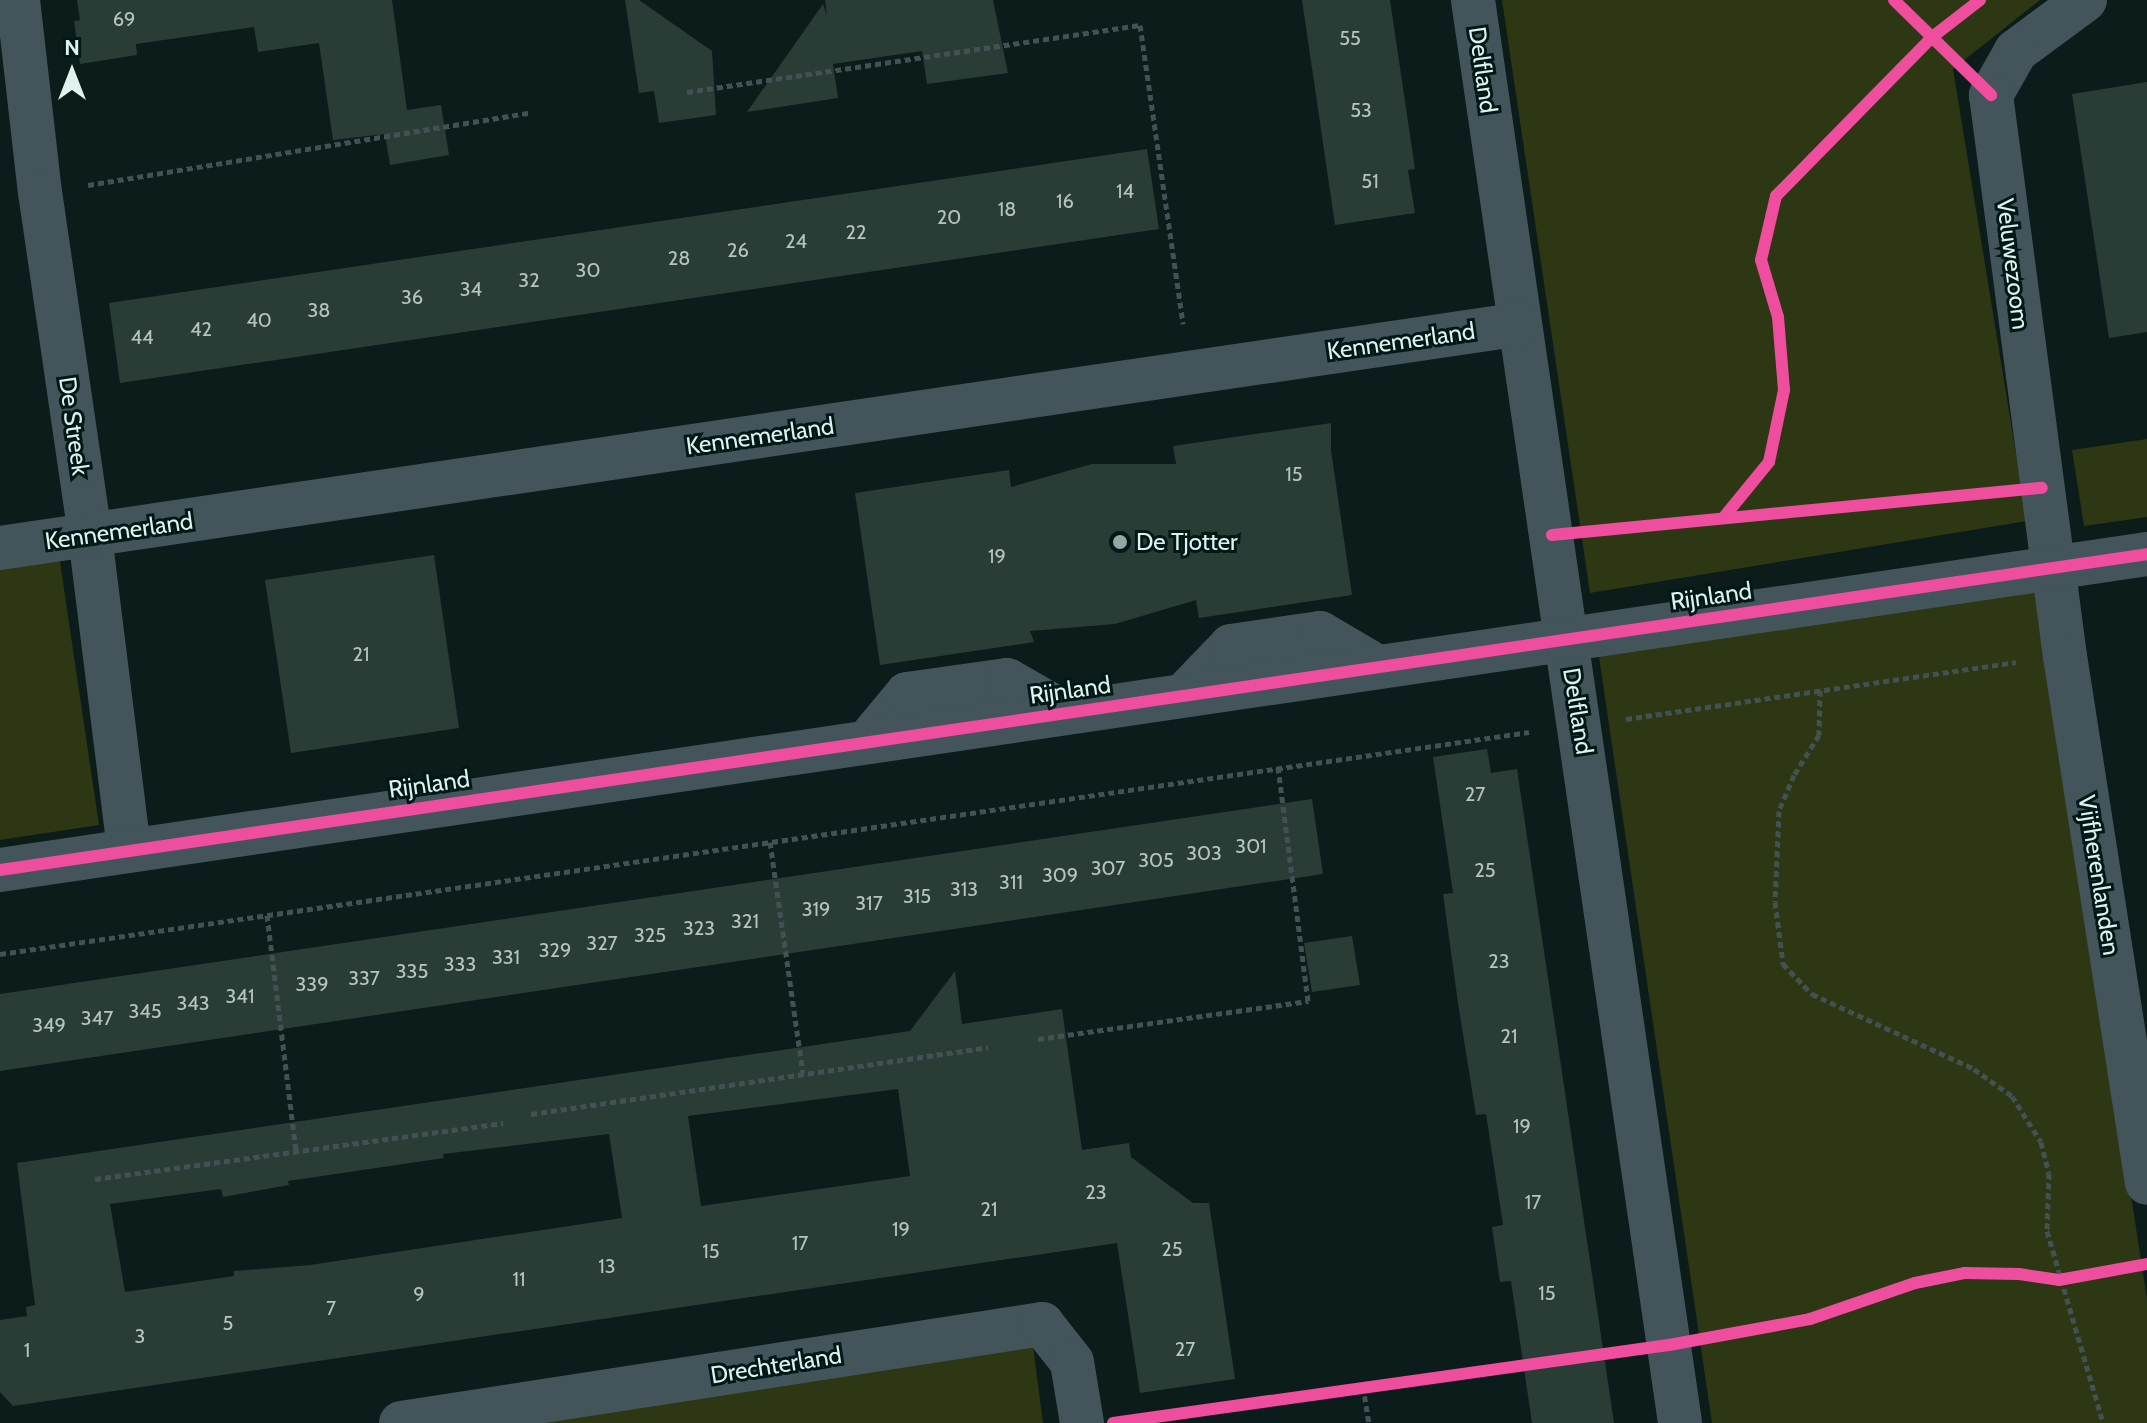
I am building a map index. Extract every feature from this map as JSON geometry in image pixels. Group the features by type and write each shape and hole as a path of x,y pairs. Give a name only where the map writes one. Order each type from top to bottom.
{"street":[{"name":"De Streek","path":"18,0 40,192 90,536 129,851"},
{"name":"Delfland","path":"1473,0 1581,725 1680,1423"},
{"name":"Veluwezoom","path":"2056,567 2042,488 1991,95 2016,51 2085,0"},
{"name":"Kennemerland","path":"0,548 1520,324"},
{"name":"Rijnland","path":"0,870 2147,554"},
{"name":"Vijfherenlanden","path":"2056,567 2065,656 2147,1183"},
{"name":"Drechterland","path":"401,1423 1042,1324 1072,1362 1082,1423"}],"path":[{"path":"687,92 1140,25 1190,372"},
{"path":"40,192 529,113"},
{"path":"0,954 1278,767 2065,656"},
{"path":"1820,690 1819,735 1794,775 1779,811 1775,902 1783,964 1812,994 1974,1069 2012,1096 2041,1142 2049,1173 2047,1231 2052,1279 2087,1358 2103,1423"},
{"path":"1038,1039 1308,1001 1278,767"},
{"path":"770,842 803,1073"},
{"path":"267,915 296,1150"},
{"path":"531,1114 988,1047"},
{"path":"95,1179 503,1123"},
{"path":"2052,1279 2074,1277"},
{"path":"1348,1389 1379,1384"},
{"path":"1363,1386 1369,1423"}],"green space":[{"path":"1502,0 2040,0 1953,69 2027,521 1590,593"},
{"path":"2147,439 2147,517 2084,526 2072,450"},
{"path":"59,555 99,825 0,840 0,563"},
{"path":"2036,579 2147,1299 2147,1423 1712,1423 1598,650"},
{"path":"1033,1346 1043,1423 490,1423"}],"building":[{"path":"77,0 392,0 407,110 441,105 449,155 390,165 385,134 333,140 319,43 258,52 254,27 136,44 137,55 80,64 74,21 80,20"},
{"path":"625,0 639,0 712,51 716,115 659,123 654,91 639,93"},
{"path":"825,0 993,0 1008,73 927,84 922,51 833,64 838,98 747,112 823,4 827,16"},
{"path":"1302,0 1390,0 1415,169 1408,170 1415,213 1335,225"},
{"path":"2147,82 2147,332 2109,338 2072,94"},
{"path":"1147,149 1159,229 120,383 109,303"},
{"path":"1331,423 1331,450 1352,595 1199,618 1196,600 1115,624 1030,631 1034,642 880,665 855,493 1009,470 1011,487 1092,464 1176,464 1173,446"},
{"path":"434,555 459,728 291,753 265,580"},
{"path":"1487,749 1491,773 1517,769 1614,1423 1532,1423 1511,1281 1500,1282 1492,1227 1503,1225 1486,1114 1476,1115 1458,1003 1443,894 1453,893 1433,757"},
{"path":"1312,799 1323,874 0,1071 0,994"},
{"path":"1352,936 1360,985 1312,992 1304,943"},
{"path":"955,971 962,1024 1062,1009 1082,1150 1129,1143 1131,1157 1163,1181 1193,1203 1209,1203 1235,1379 1140,1393 1117,1243 13,1406 0,1392 0,1320 27,1316 26,1307 35,1305 17,1163 910,1031","holes":["898,1089 910,1176 701,1206 688,1116","609,1134 622,1218 310,1265 234,1271 234,1276 125,1292 110,1204 221,1189 223,1197 289,1185 288,1181 444,1158 443,1154"]}],"cycle path":[{"path":"1894,0 1991,95"},
{"path":"1724,517 1769,462 1784,390 1778,317 1761,260 1776,196 1931,38 1980,0"},
{"path":"1552,535 2042,488"},
{"path":"0,870 2147,554"},
{"path":"1113,1423 1669,1345 1810,1319 1915,1283 1964,1273 2019,1274 2059,1280 2147,1264"}],"place":[{"name":"De Tjotter","path":"1120,542"}]}
